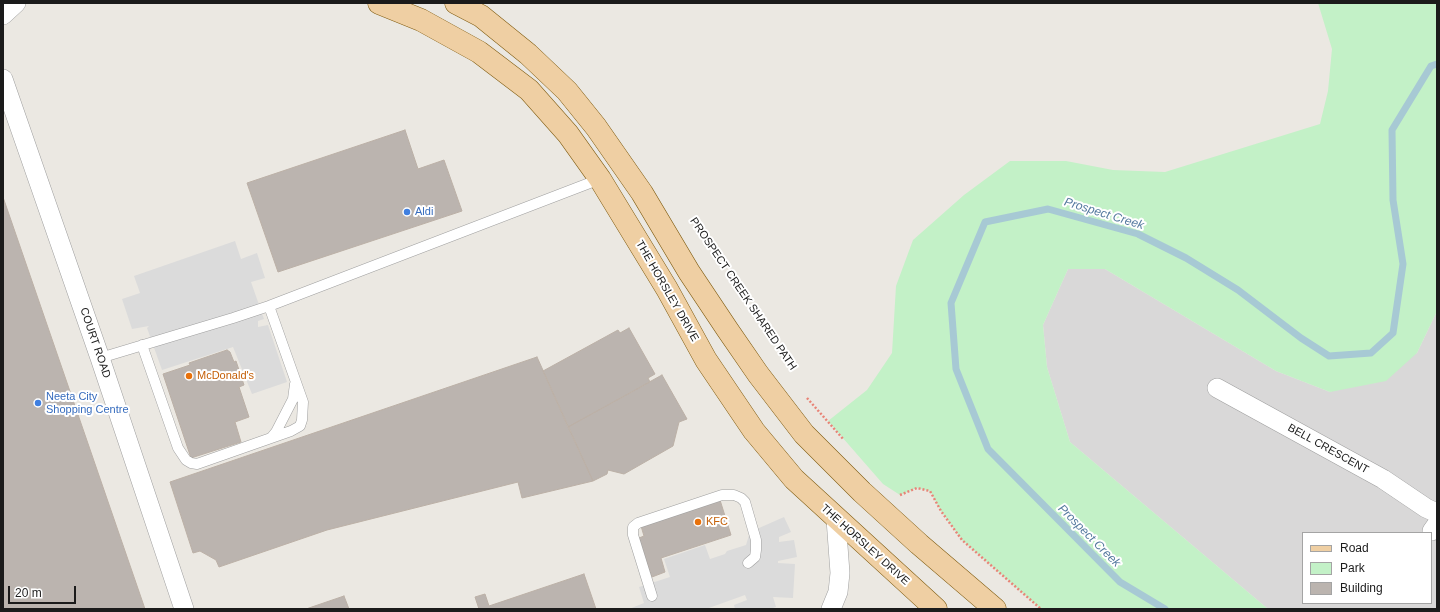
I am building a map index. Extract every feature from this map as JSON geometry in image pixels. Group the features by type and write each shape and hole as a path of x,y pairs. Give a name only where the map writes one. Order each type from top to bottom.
{"main road":[{"name":"THE HORSLEY DRIVE","path":"379,3 421,20 479,52 528,90 568,134 600,179 668,289 706,360 754,431 794,479 936,609"},
{"path":"456,3 481,16 528,54 567,91 596,127 642,193 690,272 731,335 758,374 804,434 862,492 919,544 995,609"}],"street":[{"path":"3,15 16,3"},
{"name":"COURT ROAD","path":"3,79 100,358 184,609"},
{"name":"BELL CRESCENT","path":"1217,388 1383,479 1426,508 1435,523"},
{"path":"830,609 838,592 840,573 836,519"}],"lane":[{"path":"100,358 268,306 600,179"},
{"path":"142,346 178,448 186,460 197,464 270,439 300,426 303,413 303,402 268,306"},
{"path":"270,439 276,432 293,399 295,380"},
{"path":"652,596 633,535 633,527 638,523 722,495 734,495 741,498 745,502 756,540 755,556 748,563"}],"path":[{"path":"802,392 848,444"},
{"path":"894,491 900,495 917,488 930,491 941,511 962,540 1041,609"}],"shaded area":[{"path":"235,241 241,259 257,253 265,278 251,282 264,319 258,321 258,327 268,325 287,382 252,394 233,347 162,370 147,328 149,326 132,329 122,299 140,293 134,276"},
{"path":"1068,269 1105,269 1276,371 1330,392 1417,353 1437,311 1437,609 1268,609 1070,442 1047,367 1043,325"},
{"path":"784,517 791,532 779,537 779,542 794,540 797,557 778,561 778,563 795,564 793,598 773,597 776,607 770,609 735,609 734,605 747,600 745,595 706,609 629,609 644,603 639,587 670,577 664,559 705,545 710,559 725,554 727,551 746,545 750,532"}],"green space":[{"path":"1318,3 1437,3 1437,311 1417,353 1386,381 1330,392 1276,371 1105,269 1068,269 1043,325 1047,367 1070,442 1268,609 1041,609 962,540 941,511 930,491 917,488 900,495 883,484 828,421 867,390 892,353 896,286 913,240 964,195 1010,161 1066,161 1113,170 1165,172 1320,124 1328,91 1332,49"}],"building":[{"path":"405,130 418,169 444,160 462,211 278,272 247,183"},
{"name":"Neeta City Shopping Centre","path":"3,197 145,609 3,609"},
{"path":"629,328 655,374 648,378 650,382 568,427 543,371 618,330 620,333"},
{"path":"227,350 230,352 234,362 236,361 244,385 239,387 249,417 235,422 241,442 191,458 163,374"},
{"path":"537,357 593,481 522,498 518,482 327,530 219,567 216,560 200,551 193,553 170,482"},
{"path":"662,375 687,419 679,422 673,446 624,474 608,470 607,474 593,481 568,427"},
{"path":"720,500 731,535 661,558 665,572 652,577 639,538 644,536 641,526"},
{"path":"584,574 596,609 479,609 475,597 485,594 489,606"},
{"path":"344,596 349,609 306,609"}],"waterway":[{"name":"Prospect Creek","path":"1165,609 1120,582 988,449 956,369 951,303 985,222 1048,209 1138,234 1186,258 1238,290 1301,338 1329,356 1371,353 1393,333 1403,264 1393,200 1392,130 1431,66 1437,64"}],"place":[{"name":"Aldi","path":"407,212"},
{"name":"McDonald's","path":"189,376"},
{"name":"Neeta City Shopping Centre","path":"38,403"},
{"name":"KFC","path":"698,522"}]}
